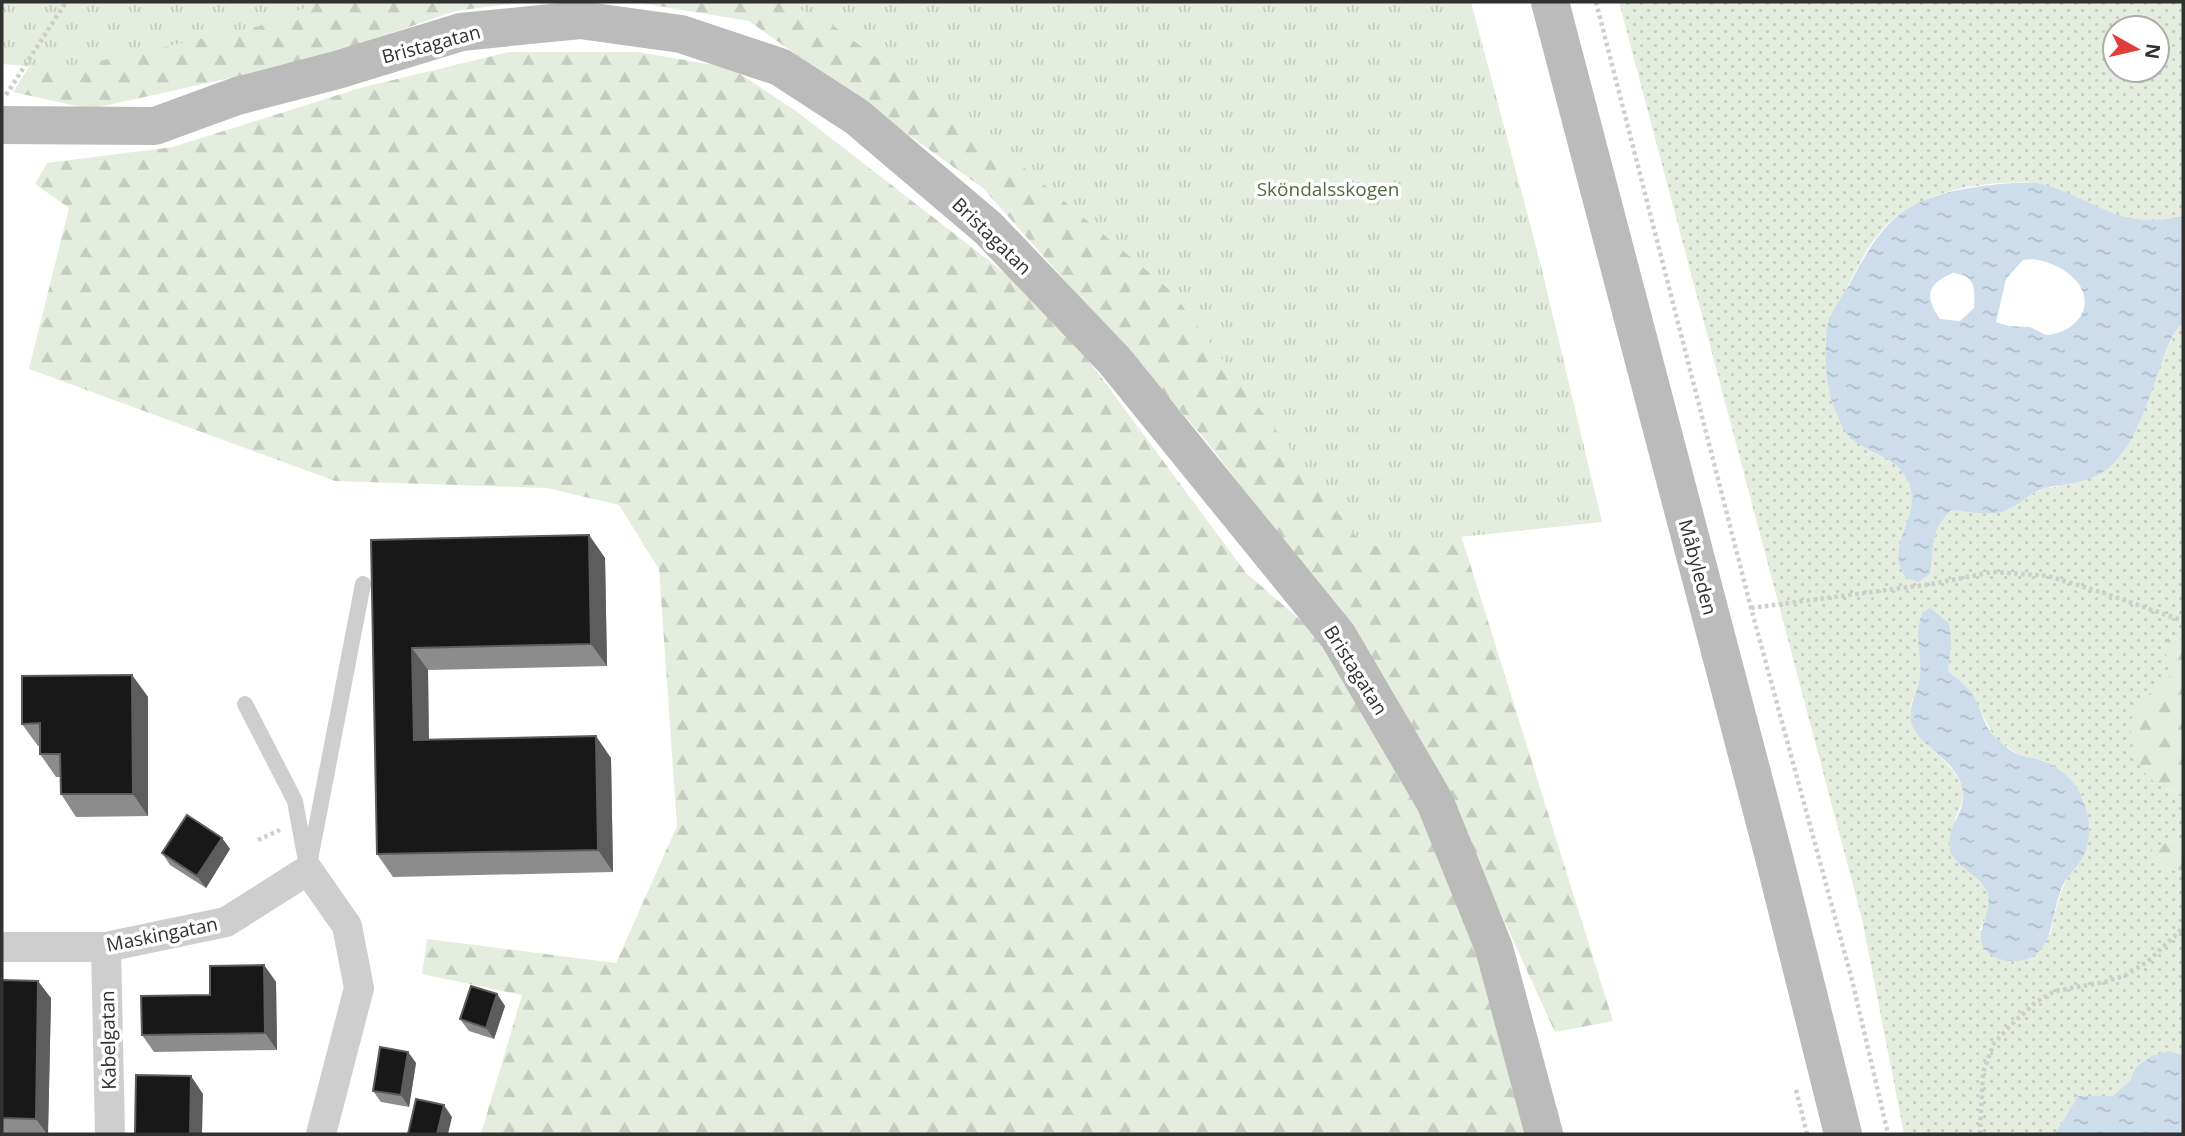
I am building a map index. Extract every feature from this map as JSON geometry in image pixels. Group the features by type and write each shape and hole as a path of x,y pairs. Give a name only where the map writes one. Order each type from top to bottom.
{"street":[{"name":"Måbyleden","path":"1550,2 1774,857 1843,1134"},
{"name":"Bristagatan","path":"2,125 155,126 237,96 337,71 461,32 580,20 681,34 780,67 846,110 988,228 1114,360 1338,636 1435,802 1494,948 1544,1134"},
{"name":"Maskingatan","path":"2,947 106,947 226,922 308,870"},
{"path":"308,870 347,926 359,988 321,1134"},
{"name":"Kabelgatan","path":"106,947 110,1134"}],"lane":[{"path":"308,870 363,584"},
{"path":"245,704 295,802 308,870"}],"path":[{"path":"2,101 66,2"},
{"path":"1596,2 1751,608 1849,967 1888,1134"},
{"path":"1751,608 1932,584 1992,572 2048,576 2183,621"},
{"path":"1980,1134 1983,1072 1994,1043 2015,1021 2036,1002 2055,991 2105,982 2126,975 2147,962 2183,928"},
{"path":"1796,1090 1807,1134"}],"green space":[{"path":"2,2 320,2 260,26 63,69 2,64"},
{"path":"70,2 526,2 455,11 320,58 90,109 13,92"},
{"name":"Sköndalsskogen","path":"634,2 1358,2 1355,196 1613,1021 1555,1032 1464,833 1356,637 1204,438 983,188 749,21"},
{"name":"Sköndalsskogen","path":"783,2 1471,2 1540,262 1602,522 1364,547 1171,291 1017,162 827,21"},
{"path":"1619,2 2183,2 2183,216 2136,219 2096,207 2036,183 1996,183 1953,190 1914,205 1882,230 1862,259 1829,326 1825,355 1829,371 1866,447 1896,465 1905,475 1910,486 1910,512 1900,545 1930,574 1936,533 1951,510 1993,513 2010,509 2024,497 2046,488 2057,487 2133,435 2165,353 2177,328 2183,322 2183,641 2171,636 2170,676 2155,690 2166,789 2183,795 2183,839 2152,850 2152,862 2183,874 2183,1055 2169,1051 2137,1067 2130,1081 2112,1096 2078,1096 2055,1134 1904,1134 1862,919","holes":["1918,635 1949,658 1948,670 1970,691 1994,737 2017,754 2047,762 2077,866 2062,890 2050,935 1980,930 1989,909 1987,890 1978,878 1956,859 1955,822 1962,804 1963,792 1953,771 1921,738 1910,713 1921,672"]},
{"path":"509,52 638,52 731,68 796,111 1050,308 1246,573 1336,651 1450,851 1525,1134 481,1134 522,995 422,974 427,939 616,963 677,826 659,569 619,505 547,488 335,481 29,369 69,208 35,184 47,163 173,147 360,88"},
{"path":"2171,636 2183,641 2183,795 2156,783 2143,771 2135,754 2131,735 2136,707 2170,676 2169,662 2162,644"},
{"path":"2183,839 2183,874 2152,862 2152,850"}],"water":[{"path":"2002,184 2042,184 2109,212 2141,220 2183,216 2183,322 2169,344 2137,428 2110,467 2086,480 2040,490 2002,512 1988,514 1951,510 1936,533 1930,574 1918,582 1905,577 1899,562 1900,543 1911,505 1909,484 1898,467 1856,442 1842,426 1828,385 1825,349 1828,322 1870,248 1896,217 1920,202 1943,194","holes":["2032,259 2059,267 2071,275 2080,286 2085,304 2082,313 2078,320 2064,331 2046,335 2030,327 2008,326 1996,322 2006,279 2023,260","1953,273 1961,274 1970,280 1974,289 1974,308 1960,321 1940,319 1930,297 1933,286"]},
{"path":"1930,608 1949,623 1951,643 1948,670 1971,692 1992,733 2014,753 2054,766 2075,785 2085,805 2089,823 2086,849 2065,881 2044,945 2028,959 2003,960 1991,955 1984,948 1981,933 1988,909 1987,892 1979,880 1957,861 1950,849 1950,834 1962,807 1963,793 1960,782 1948,764 1918,735 1911,720 1911,708 1919,683 1919,626 1922,613"},
{"path":"2169,1051 2183,1055 2183,1134 2055,1134 2078,1096 2112,1096 2130,1081 2136,1067 2152,1056"}],"building":[{"path":"589,535 591,644 412,648 414,740 596,736 598,850 377,854 371,540"},
{"path":"132,675 133,794 61,794 60,754 40,754 40,723 22,724 22,676"},
{"path":"187,815 222,838 197,876 162,853"},
{"path":"264,965 265,1033 142,1035 141,996 210,995 210,966"},
{"path":"2,980 38,981 36,1119 2,1118"},
{"path":"471,986 497,994 486,1028 460,1019"},
{"path":"380,1047 408,1052 401,1095 373,1091"},
{"path":"136,1075 191,1076 190,1134 135,1134"},
{"path":"416,1099 444,1105 437,1134 408,1134"}]}
